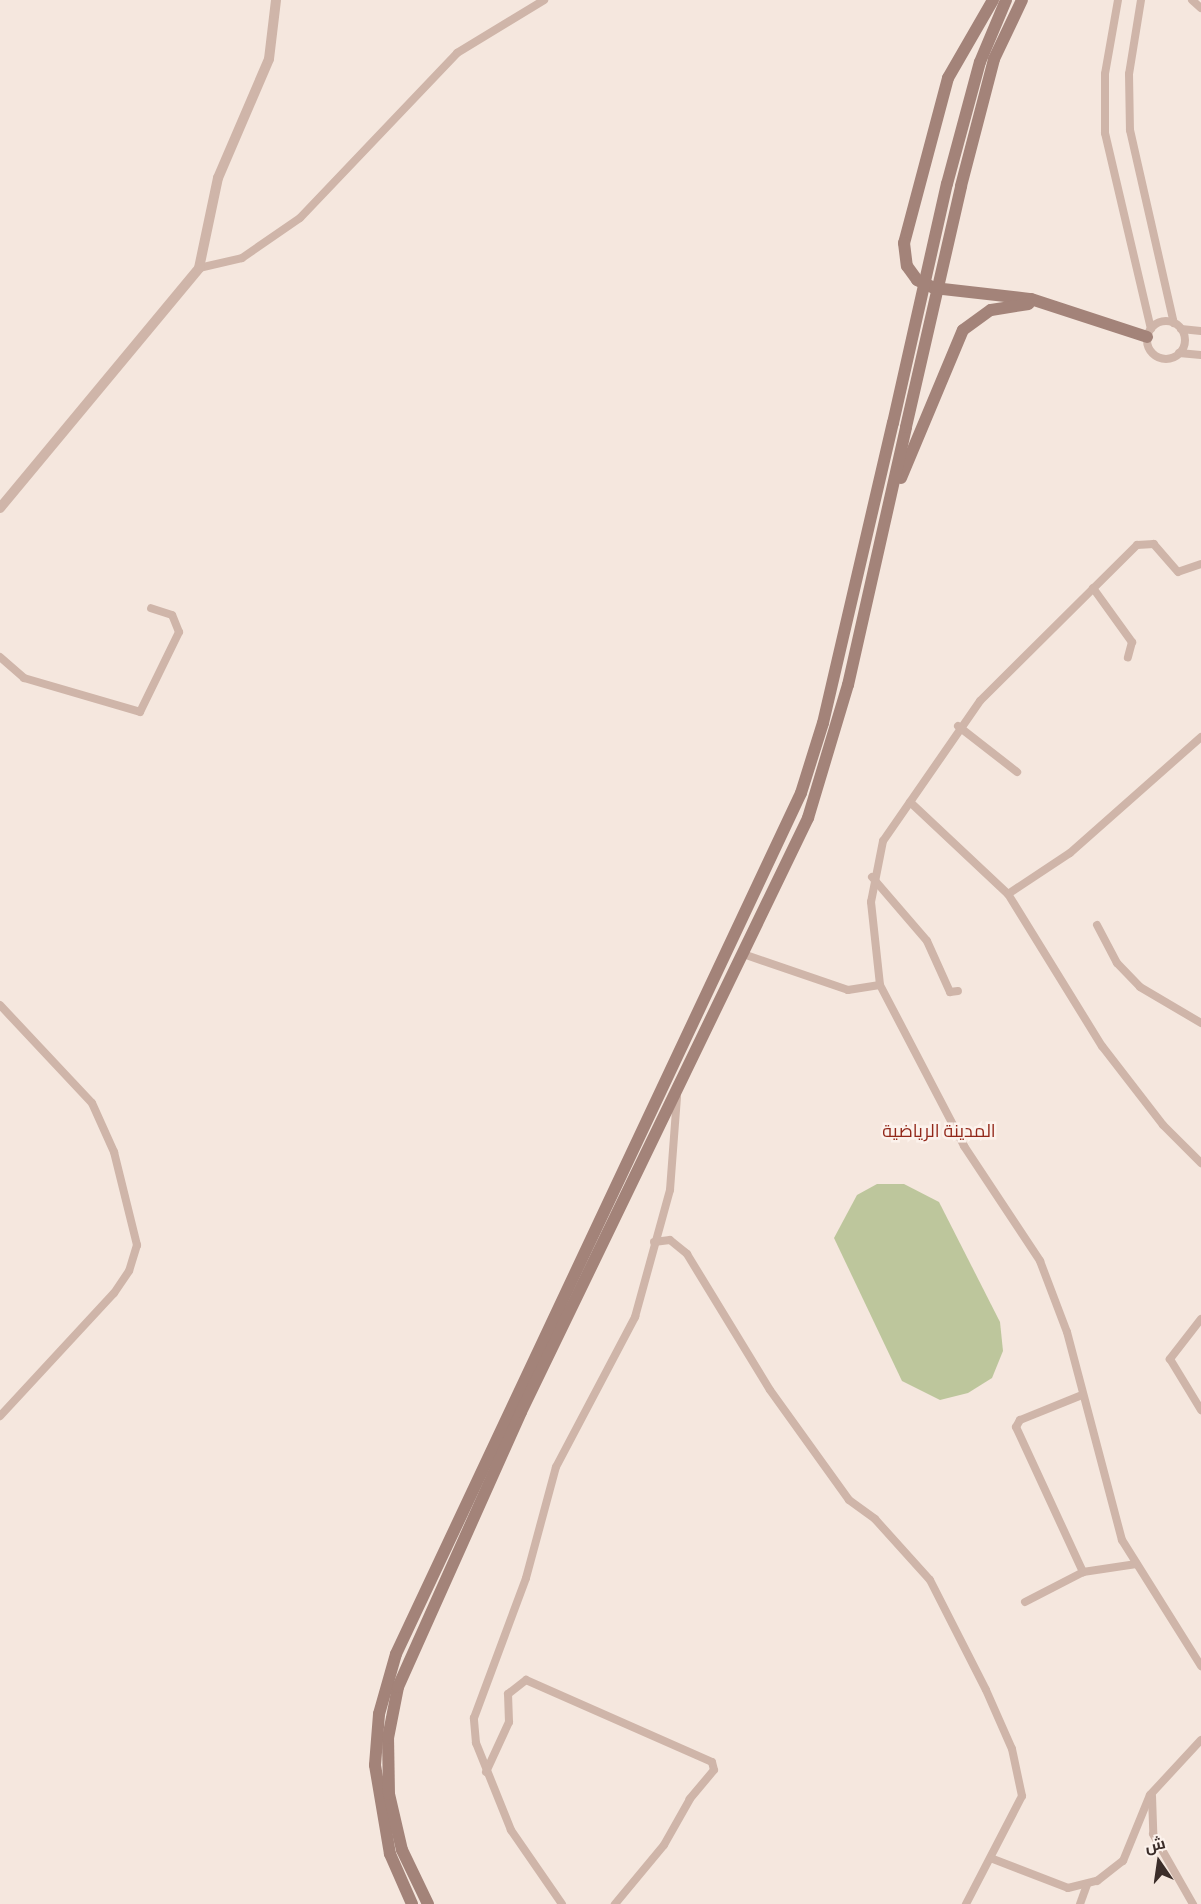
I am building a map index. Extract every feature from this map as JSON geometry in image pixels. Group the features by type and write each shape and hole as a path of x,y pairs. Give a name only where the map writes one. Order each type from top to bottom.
{"main road":[{"path":"993,0 948,78 905,259 917,280 934,288 1045,302 1149,333"},
{"path":"412,1904 390,1854 375,1766 379,1714 396,1654 801,793 824,723 968,99 1006,0"},
{"path":"428,1904 402,1850 389,1794 388,1738 398,1687 520,1412 746,955 817,792 884,521 961,186 994,58 1022,0"},
{"path":"884,521 963,330 991,310 1045,302"}],"street":[{"path":"0,508 199,268 218,178 269,59 276,0"},
{"path":"199,268 242,258 300,218 423,95 457,53 544,0"},
{"path":"1118,0 1105,74 1105,133 1149,333 1150,350 1161,358 1179,353 1201,355"},
{"path":"1192,0 1201,8"},
{"path":"1141,1 1129,74 1130,130 1178,326 1185,339 1179,353"},
{"path":"1149,333 1161,322 1201,331"},
{"path":"1201,564 1178,572 1145,542 1093,588 958,726 883,841 872,877 880,985 964,1146 1040,1261 1067,1332 1114,1519 1136,1564 1201,1666"},
{"path":"1093,588 1132,642 1128,657"},
{"path":"0,657 24,678 140,712 179,632 172,615 151,608"},
{"path":"958,726 1017,772"},
{"path":"1008,894 1070,853 1201,737"},
{"path":"910,802 1008,894 1102,1046 1200,1160"},
{"path":"872,877 927,941 950,992 958,991"},
{"path":"1097,925 1117,963 1140,987 1201,1023"},
{"path":"746,955 848,990 880,985"},
{"path":"0,1005 92,1103 114,1152 137,1245 129,1271 114,1293 0,1416"},
{"path":"562,1904 520,1847 486,1772 474,1732 482,1684 526,1578 556,1467 628,1336 675,1157 677,1097"},
{"path":"654,1242 670,1240 687,1254 770,1390 849,1500 875,1519 940,1596 1000,1720 1022,1782 1017,1811 993,1859 966,1904"},
{"path":"1201,1319 1170,1359 1201,1410"},
{"path":"1082,1395 1020,1420 1016,1427 1083,1572"},
{"path":"1025,1602 1083,1572 1136,1564"},
{"path":"486,1772 509,1722 508,1694 526,1680 712,1762 711,1775 690,1799 664,1845 615,1904"},
{"path":"993,1859 1068,1888 1087,1885 1123,1861 1152,1792 1201,1740"},
{"path":"1152,1792 1153,1834 1193,1904"},
{"path":"1080,1904 1087,1885"}],"green space":[{"path":"877,1184 904,1184 939,1202 1000,1322 1003,1351 992,1378 968,1393 940,1400 902,1381 834,1238 857,1195"}],"district":[{"name":"المدينة الرياضية","path":"939,1131"}]}
